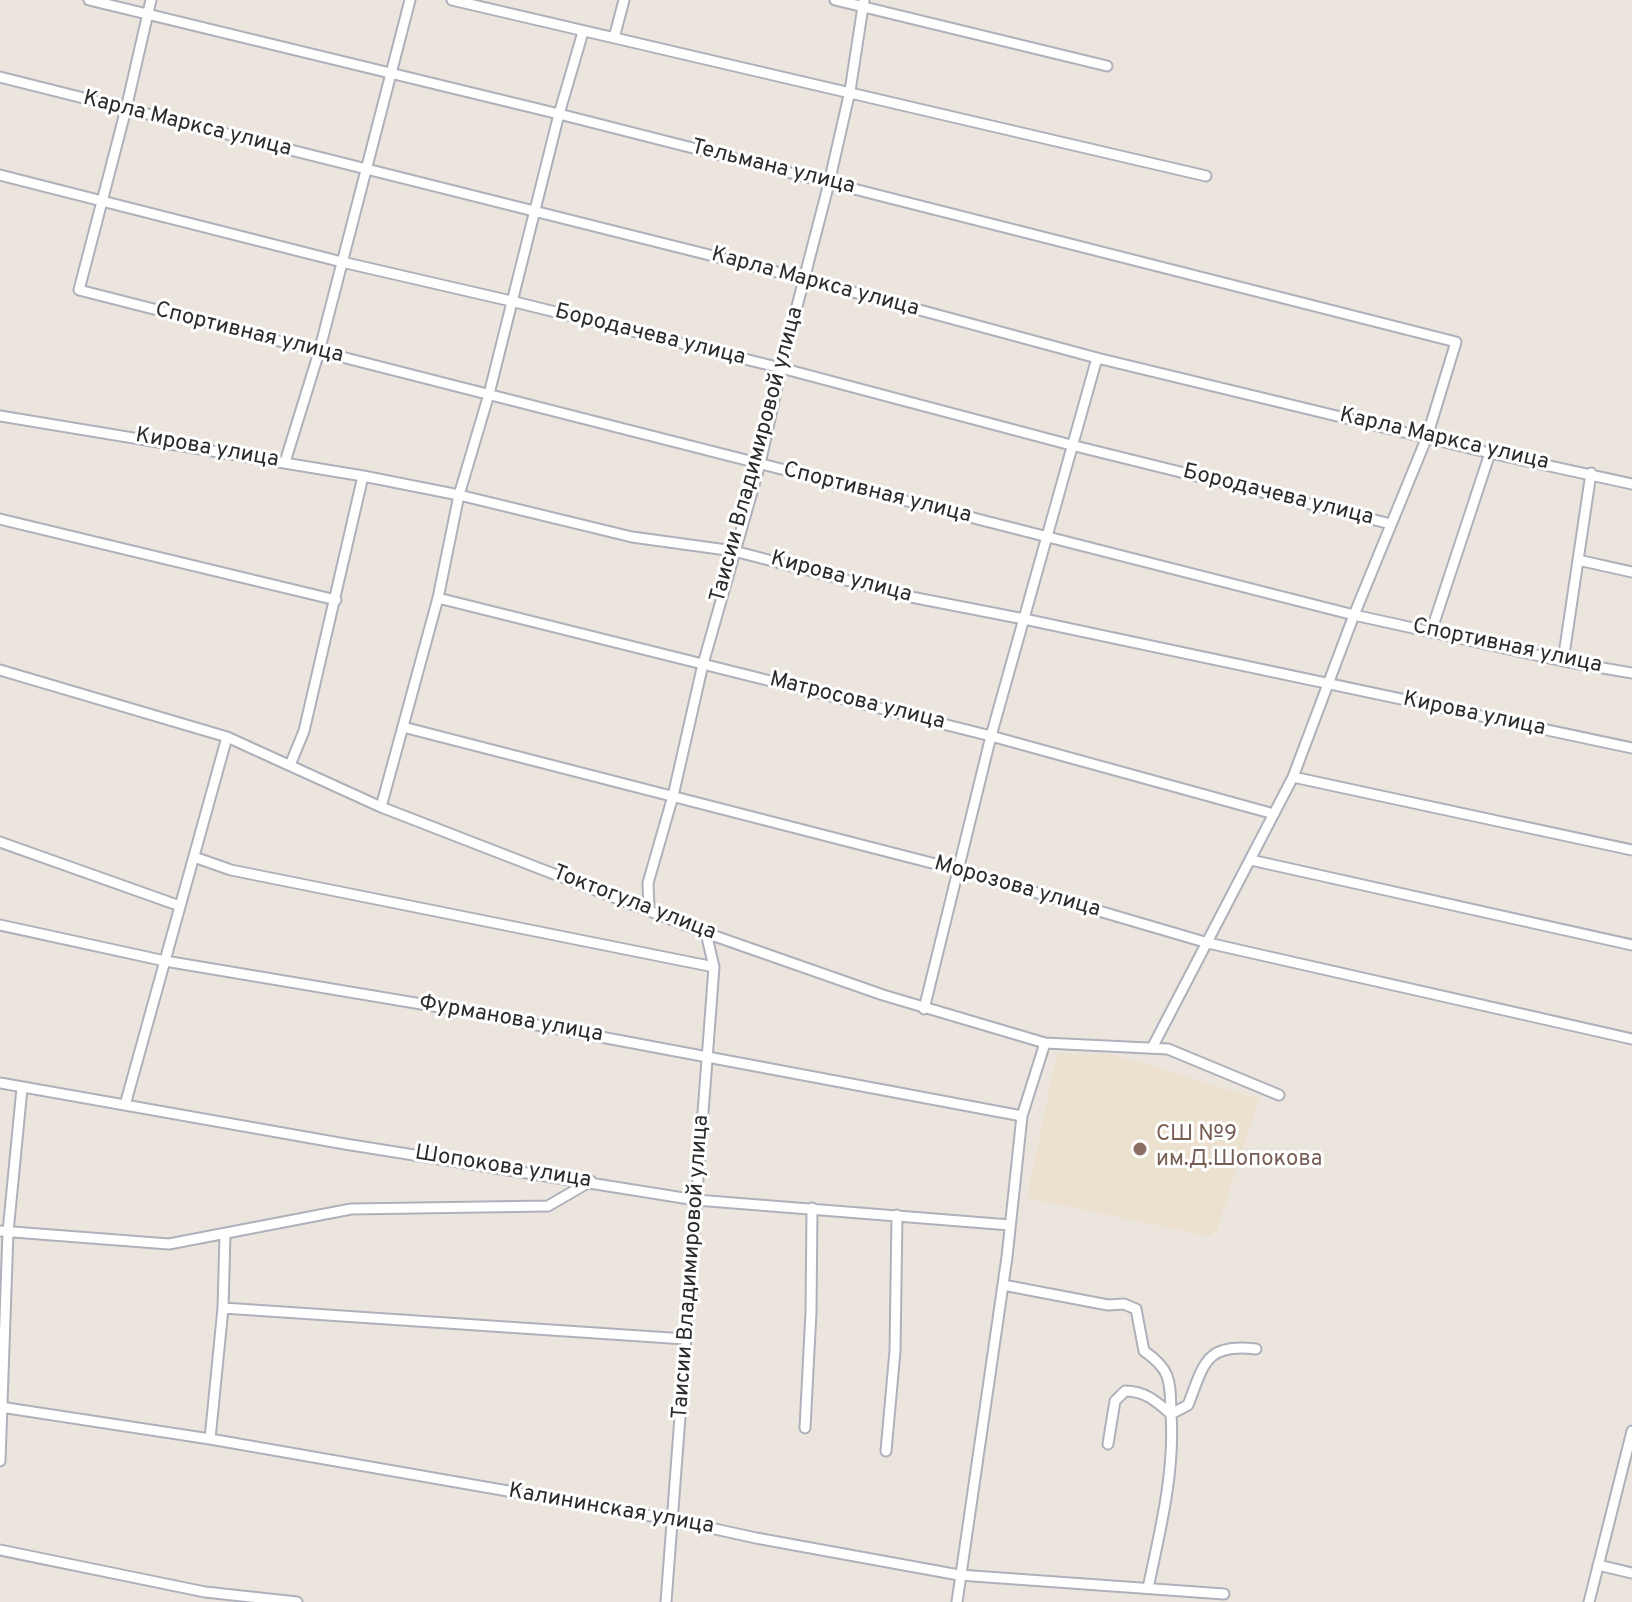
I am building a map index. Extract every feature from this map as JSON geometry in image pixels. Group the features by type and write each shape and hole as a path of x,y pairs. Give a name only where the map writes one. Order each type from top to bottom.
{"street":[{"name":"Тельмана улица","path":"89,0 559,114 1456,342 1427,437"},
{"path":"102,200 151,0"},
{"path":"285,462 319,352 410,0"},
{"path":"452,0 1206,176"},
{"path":"614,38 624,0"},
{"path":"835,0 864,3 1107,66"},
{"name":"Таисии Владимировой улица","path":"649,909 648,883 673,796 703,664 760,464 781,368 829,183 850,91 864,3"},
{"path":"381,807 438,598 459,495 489,394 559,114 583,32"},
{"name":"Карла Маркса улица","path":"0,77 805,279 1097,358 1632,484"},
{"name":"Бородачева улица","path":"0,175 342,262 781,368 1071,445 1391,524"},
{"name":"Спортивная улица","path":"102,200 79,290 1354,615 1632,673"},
{"path":"924,1009 991,736 1097,358"},
{"name":"Кирова улица","path":"0,416 285,462 459,495 632,537 734,551 911,597 1632,748"},
{"path":"1152,1048 1293,777 1354,615 1427,437"},
{"path":"1431,632 1490,453"},
{"path":"1563,661 1591,473"},
{"path":"290,765 304,731 363,476"},
{"path":"0,519 336,600"},
{"path":"1578,560 1632,572"},
{"name":"Матросова улица","path":"438,598 991,736 1274,814"},
{"name":"Токтогула улица","path":"0,670 227,737 381,807 706,933 924,1009 1045,1043 1168,1049 1279,1095"},
{"name":"Морозова улица","path":"403,727 959,870 1208,943 1632,1039"},
{"path":"125,1105 227,737"},
{"path":"1293,777 1632,850"},
{"path":"0,842 180,906"},
{"path":"194,857 231,870 714,967"},
{"path":"1251,860 1632,945"},
{"name":"Фурманова улица","path":"0,925 165,961 707,1055 1022,1116"},
{"name":"Таисии Владимировой улица","path":"666,1602 714,967 706,933"},
{"path":"957,1602 1007,1257 1022,1116 1045,1043"},
{"name":"Шопокова улица","path":"0,1083 345,1144 696,1200 1010,1225"},
{"path":"0,1461 4,1232 22,1088"},
{"path":"4,1232 169,1244 351,1209 548,1206 591,1181"},
{"path":"805,1428 812,1208"},
{"path":"886,1451 895,1351 897,1215"},
{"path":"210,1439 223,1308 225,1234"},
{"path":"1003,1285 1108,1305 1124,1304 1136,1309 1144,1351 1161,1362 1170,1384 1173,1440 1148,1588"},
{"path":"223,1308 685,1339"},
{"path":"1171,1414 1188,1405 1202,1368 1217,1351 1233,1347 1256,1349"},
{"path":"1108,1444 1115,1401 1125,1391 1139,1391 1171,1414"},
{"name":"Калининская улица","path":"1,1407 210,1439 674,1520 959,1575 1224,1594"},
{"path":"1589,1602 1632,1431"},
{"path":"1621,1474 1632,1477"},
{"path":"0,1550 205,1592 297,1602"},
{"path":"1598,1565 1632,1573"}],"shaded area":[{"name":"СШ №9 им.Д.Шопокова","path":"1057,1053 1112,1054 1259,1099 1217,1230 1209,1236 1027,1198"}],"place":[{"name":"СШ №9 им.Д.Шопокова","path":"1140,1149"}]}
